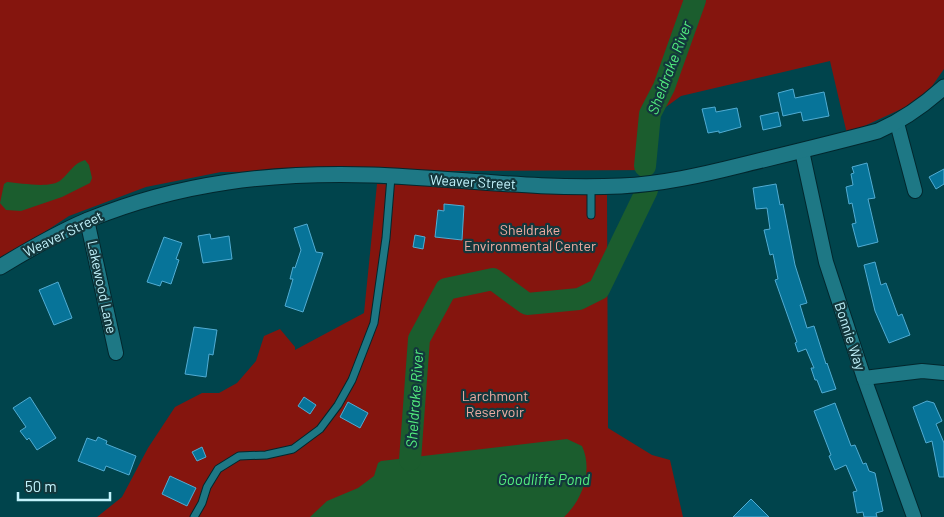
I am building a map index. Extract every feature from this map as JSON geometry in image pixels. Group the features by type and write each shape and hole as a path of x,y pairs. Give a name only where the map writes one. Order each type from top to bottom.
{"main road":[{"name":"Weaver Street","path":"0,267 38,244 87,220 143,200 186,188 238,179 273,176 373,175 569,187 623,186 682,179 878,131 897,123 930,100 944,87"}],"street":[{"path":"897,123 915,191"},
{"name":"Bonnie Way","path":"802,151 826,262 864,378 914,517"},
{"name":"Lakewood Lane","path":"87,220 116,353"},
{"path":"864,378 922,371 944,373"}],"lane":[{"path":"194,517 202,503 207,486 218,469 239,456 266,455 293,449 320,429 338,405 352,380 374,323 386,238 391,177"},
{"path":"591,187 591,215"}],"green space":[{"path":"0,0 944,0 944,69 923,99 847,134 830,61 681,96 659,112 654,170 221,172 146,187 69,216 0,261"},
{"name":"Larchmont Reservoir","path":"377,184 607,191 608,428 652,455 670,460 683,517 97,517 122,497 148,448 175,407 202,393 219,393 237,383 256,361 264,336 280,329 295,347 295,350 364,313"}],"water":[{"path":"85,160 89,165 92,178 90,183 62,197 21,211 6,210 0,203 4,184 7,182 36,185 56,183 81,161"},
{"name":"Goodliffe Pond","path":"567,439 582,446 585,455 586,474 581,493 571,510 564,517 310,517 327,501 358,488 374,476 378,463 381,461"}],"building":[{"path":"793,89 795,98 824,92 829,116 803,121 801,112 783,116 778,93"},
{"path":"715,107 716,112 737,108 741,127 719,133 719,131 708,133 702,109"},
{"path":"778,112 781,126 763,130 760,116"},
{"path":"867,163 875,198 868,199 878,242 858,247 852,224 856,223 852,203 849,204 846,187 853,185 851,174 854,173 852,167"},
{"path":"944,169 944,184 936,189 929,177"},
{"path":"776,184 780,205 783,204 795,265 807,303 800,305 807,328 814,326 836,389 822,393 817,380 815,380 811,368 814,368 806,349 798,352 795,343 797,342 775,280 778,279 773,254 770,255 764,230 770,229 767,208 756,209 753,188"},
{"path":"444,204 464,206 462,240 435,237 438,210 444,211"},
{"path":"307,224 316,252 323,253 303,312 285,306 293,279 290,279 293,267 295,268 301,250 294,228"},
{"path":"210,234 211,239 229,236 232,259 203,263 198,236"},
{"path":"415,235 425,237 423,249 413,247"},
{"path":"164,237 182,243 176,259 179,260 171,284 162,281 160,286 147,282"},
{"path":"875,262 881,285 886,283 898,316 902,314 910,335 889,343 875,311 864,265"},
{"path":"58,282 72,318 54,325 39,290"},
{"path":"194,327 217,330 213,355 209,354 206,377 185,374"},
{"path":"30,397 56,438 37,450 29,438 27,440 20,431 26,427 13,408"},
{"path":"304,397 316,405 310,414 298,406"},
{"path":"927,401 934,403 942,421 936,424 944,443 944,477 939,477 932,441 926,443 913,407"},
{"path":"348,402 368,413 360,428 340,417"},
{"path":"835,403 851,446 855,445 863,464 866,463 869,471 875,473 883,511 876,513 877,517 864,517 863,512 857,513 853,492 857,491 846,465 835,470 829,456 831,455 814,411"},
{"path":"98,437 107,441 106,444 136,456 129,475 106,466 104,471 78,461 87,438 96,441"},
{"path":"202,447 206,457 197,461 192,452"},
{"path":"170,476 196,488 187,506 162,494"},
{"path":"751,499 769,517 733,517"}],"waterway":[{"name":"Sheldrake River","path":"645,166 650,114 664,87 695,0"},
{"name":"Sheldrake River","path":"410,460 419,339 446,289 493,279 527,304 579,299 599,289 647,190"}],"park label":[{"name":"Sheldrake Environmental Center","path":"530,238"}]}
